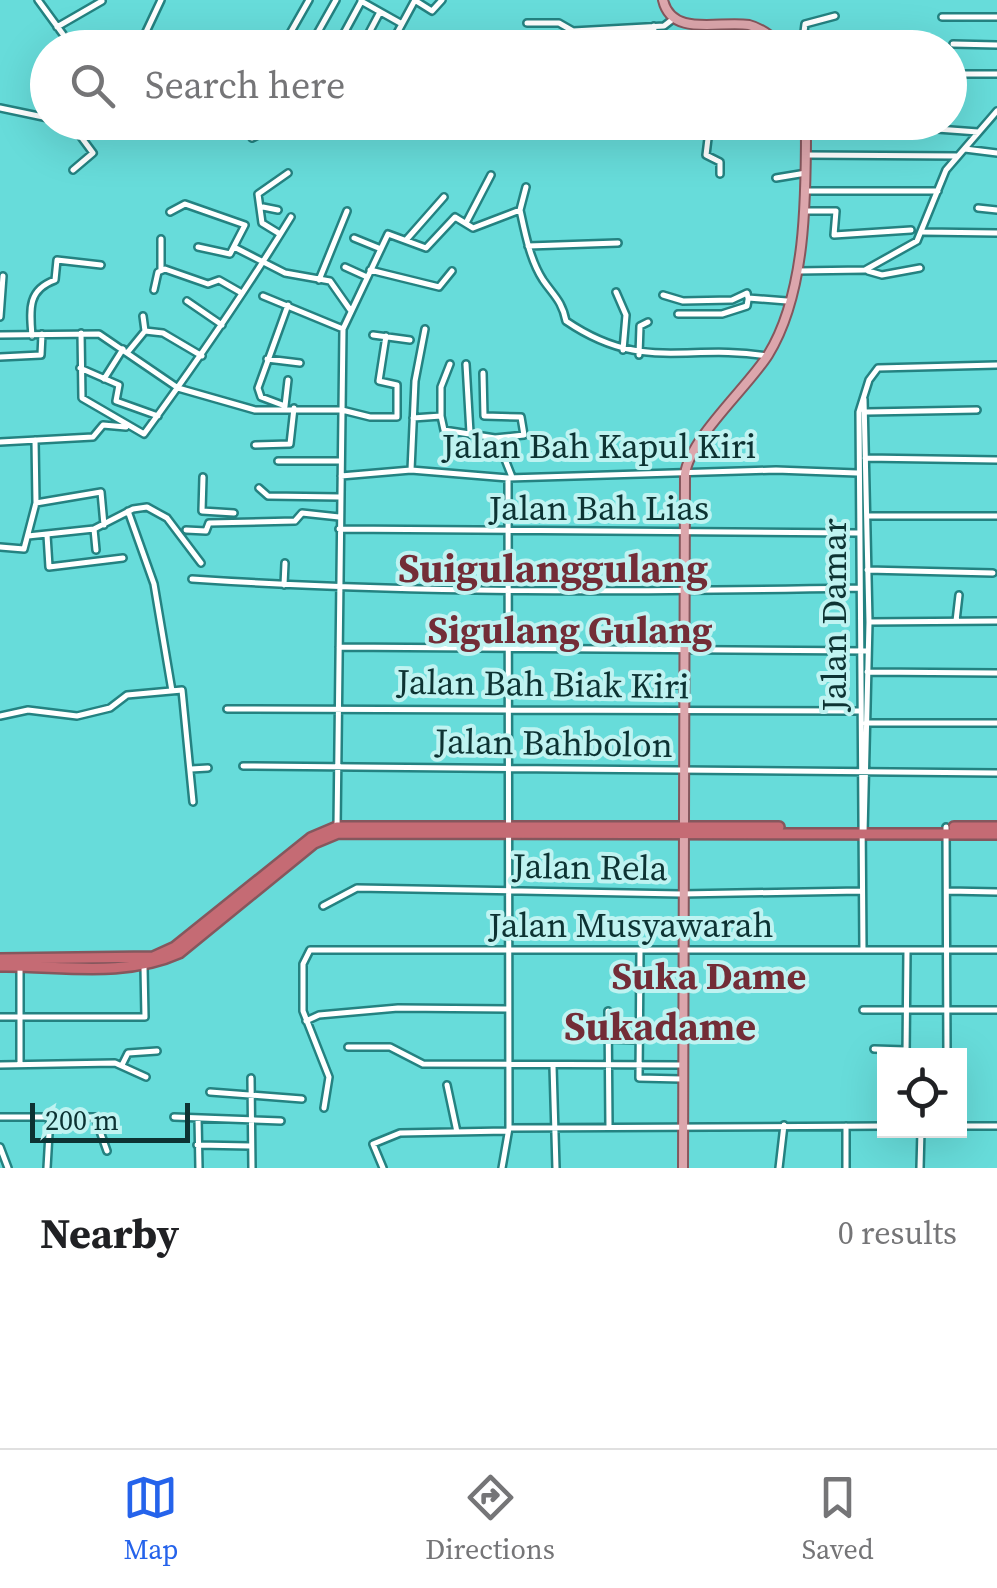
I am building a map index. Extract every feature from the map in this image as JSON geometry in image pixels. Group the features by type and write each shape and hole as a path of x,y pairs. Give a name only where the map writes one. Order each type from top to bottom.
{"highway":[{"path":"0,962 20,966 144,967 179,953 314,843 338,830"},
{"path":"0,962 153,957 175,947 311,838 338,830 997,830"}],"main road":[{"path":"663,0 673,19 687,24 750,25 757,30"},
{"path":"683,1168 680,950 685,474 695,450 767,356 787,301 807,211 806,140"}],"street":[{"path":"38,0 60,30"},
{"path":"147,30 161,0"},
{"path":"292,30 309,0"},
{"path":"319,30 336,0"},
{"path":"398,30 414,0 432,11 442,0"},
{"path":"345,30 360,1 402,24"},
{"path":"58,27 102,2"},
{"path":"370,30 380,12"},
{"path":"804,30 805,24 834,16"},
{"path":"942,17 997,17"},
{"path":"590,30 667,26 673,19"},
{"path":"527,23 559,23 572,30"},
{"path":"654,26 654,30"},
{"path":"967,44 997,45"},
{"path":"967,74 997,74"},
{"path":"0,108 30,114"},
{"path":"865,270 917,242 938,191 959,156 997,111"},
{"path":"967,130 978,132"},
{"path":"73,170 92,151 84,140"},
{"path":"708,140 706,155 720,161 720,174"},
{"path":"965,149 997,154"},
{"path":"806,155 959,156"},
{"path":"776,178 806,172"},
{"path":"280,234 262,223 263,207 258,194 288,174"},
{"path":"466,222 491,176"},
{"path":"526,188 520,210 528,246 544,281 562,300 566,321 623,350 640,354 742,352 767,356"},
{"path":"806,191 938,191"},
{"path":"407,238 444,197"},
{"path":"170,212 184,204 245,225 228,254 198,247"},
{"path":"194,209 205,204"},
{"path":"263,207 278,210"},
{"path":"978,208 997,210"},
{"path":"319,280 346,210"},
{"path":"338,830 343,330 388,234 426,248 454,217 474,228 520,210"},
{"path":"807,211 836,211 834,235 911,230"},
{"path":"81,333 82,398 144,434 202,356 291,217"},
{"path":"923,232 997,233"},
{"path":"354,238 381,248"},
{"path":"154,290 161,270 160,239"},
{"path":"528,246 618,243"},
{"path":"234,247 285,273 337,286 352,311"},
{"path":"32,336 31,300 40,285 55,280 57,260 102,265"},
{"path":"345,268 439,287 452,271"},
{"path":"794,272 865,270 882,274 920,268"},
{"path":"161,270 208,284 219,280 240,292"},
{"path":"3,276 2,334 98,334 178,388 255,410 289,407 397,418 397,385 379,381 386,336"},
{"path":"616,292 626,315 623,350"},
{"path":"664,295 682,301 732,300 747,293 747,306 731,312 678,314"},
{"path":"263,296 343,330"},
{"path":"748,298 787,301"},
{"path":"187,301 222,325"},
{"path":"288,305 258,394 289,407"},
{"path":"104,379 145,331 144,316"},
{"path":"640,354 640,326 648,322"},
{"path":"411,470 413,418 425,329"},
{"path":"145,331 163,333 202,356"},
{"path":"0,357 41,354 42,334"},
{"path":"373,335 410,340"},
{"path":"267,358 300,364"},
{"path":"450,364 441,388 443,430 497,438 524,434 523,418 484,416 483,373"},
{"path":"466,364 470,433"},
{"name":"Jalan Damar","path":"862,772 866,723 858,474 864,396 872,376 888,365 997,365"},
{"path":"80,368 120,384 116,401 158,416"},
{"path":"255,445 290,444 288,380"},
{"path":"863,412 977,410"},
{"name":"Jalan Damar","path":"863,412 869,622 863,652 866,672 858,711 863,950"},
{"path":"413,418 441,416"},
{"path":"0,442 93,437 104,425 128,428"},
{"path":"497,438 510,478 508,1129 502,1168"},
{"path":"0,547 24,550 36,503 35,440"},
{"path":"865,458 997,460"},
{"path":"278,461 341,461"},
{"name":"Jalan Bah Kapul Kiri","path":"340,476 411,470 510,478 858,474"},
{"path":"186,530 206,531 203,477"},
{"path":"259,488 268,496 340,497"},
{"path":"36,503 101,492 104,525"},
{"path":"28,536 94,529 128,511 144,508 167,518 201,563"},
{"path":"128,511 154,584 172,691"},
{"path":"205,512 234,513"},
{"path":"208,524 295,521 302,512 339,516"},
{"path":"867,516 997,516"},
{"path":"94,529 96,550"},
{"name":"Jalan Bah Lias","path":"339,529 858,533"},
{"path":"47,535 48,567 124,558"},
{"path":"284,586 285,563"},
{"path":"868,570 993,573"},
{"path":"192,579 338,589 510,592 860,588"},
{"path":"956,622 958,596"},
{"path":"869,622 997,621"},
{"path":"339,648 863,652"},
{"path":"866,672 997,672"},
{"path":"657,685 682,686"},
{"path":"0,716 28,710 76,716 110,708 127,696 183,692 193,802"},
{"name":"Jalan Bah Biak Kiri","path":"227,709 858,711"},
{"path":"866,723 997,723"},
{"name":"Jalan Bahbolon","path":"243,766 997,773"},
{"path":"190,769 208,768"},
{"path":"946,830 948,1048"},
{"name":"Jalan Rela","path":"323,906 357,888 682,894 862,891"},
{"path":"948,891 997,892"},
{"name":"Jalan Musyawarah","path":"306,1021 303,964 306,953 314,950 997,950"},
{"path":"906,1048 907,950"},
{"path":"640,951 642,1080 681,1079"},
{"path":"20,966 20,1064"},
{"path":"0,1017 145,1017 144,967"},
{"path":"324,1108 329,1077 306,1021 319,1015 395,1008 508,1009"},
{"path":"863,1010 997,1010"},
{"path":"608,1011 609,1127"},
{"path":"608,1039 640,1040"},
{"path":"348,1047 390,1047 423,1064 681,1064"},
{"path":"122,1065 128,1054 157,1051"},
{"path":"0,1065 122,1065 146,1077"},
{"path":"553,1066 556,1168"},
{"path":"251,1078 248,1121 252,1168"},
{"path":"447,1085 456,1132"},
{"path":"210,1092 302,1098"},
{"path":"47,1168 50,1116"},
{"path":"0,1117 95,1116 107,1151"},
{"path":"174,1116 281,1121"},
{"path":"198,1118 199,1168"},
{"path":"383,1168 374,1143 400,1133 682,1125 877,1126"},
{"path":"779,1168 784,1126"},
{"path":"846,1126 846,1168"},
{"path":"967,1126 997,1126"},
{"path":"920,1168 921,1138"},
{"path":"197,1145 250,1146"},
{"path":"1,1152 8,1168"}],"district":[{"name":"Suigulanggulang","path":"553,568"},
{"name":"Sigulang Gulang","path":"570,630"},
{"name":"Suka Dame","path":"709,976"},
{"name":"Sukadame","path":"660,1026"}]}
